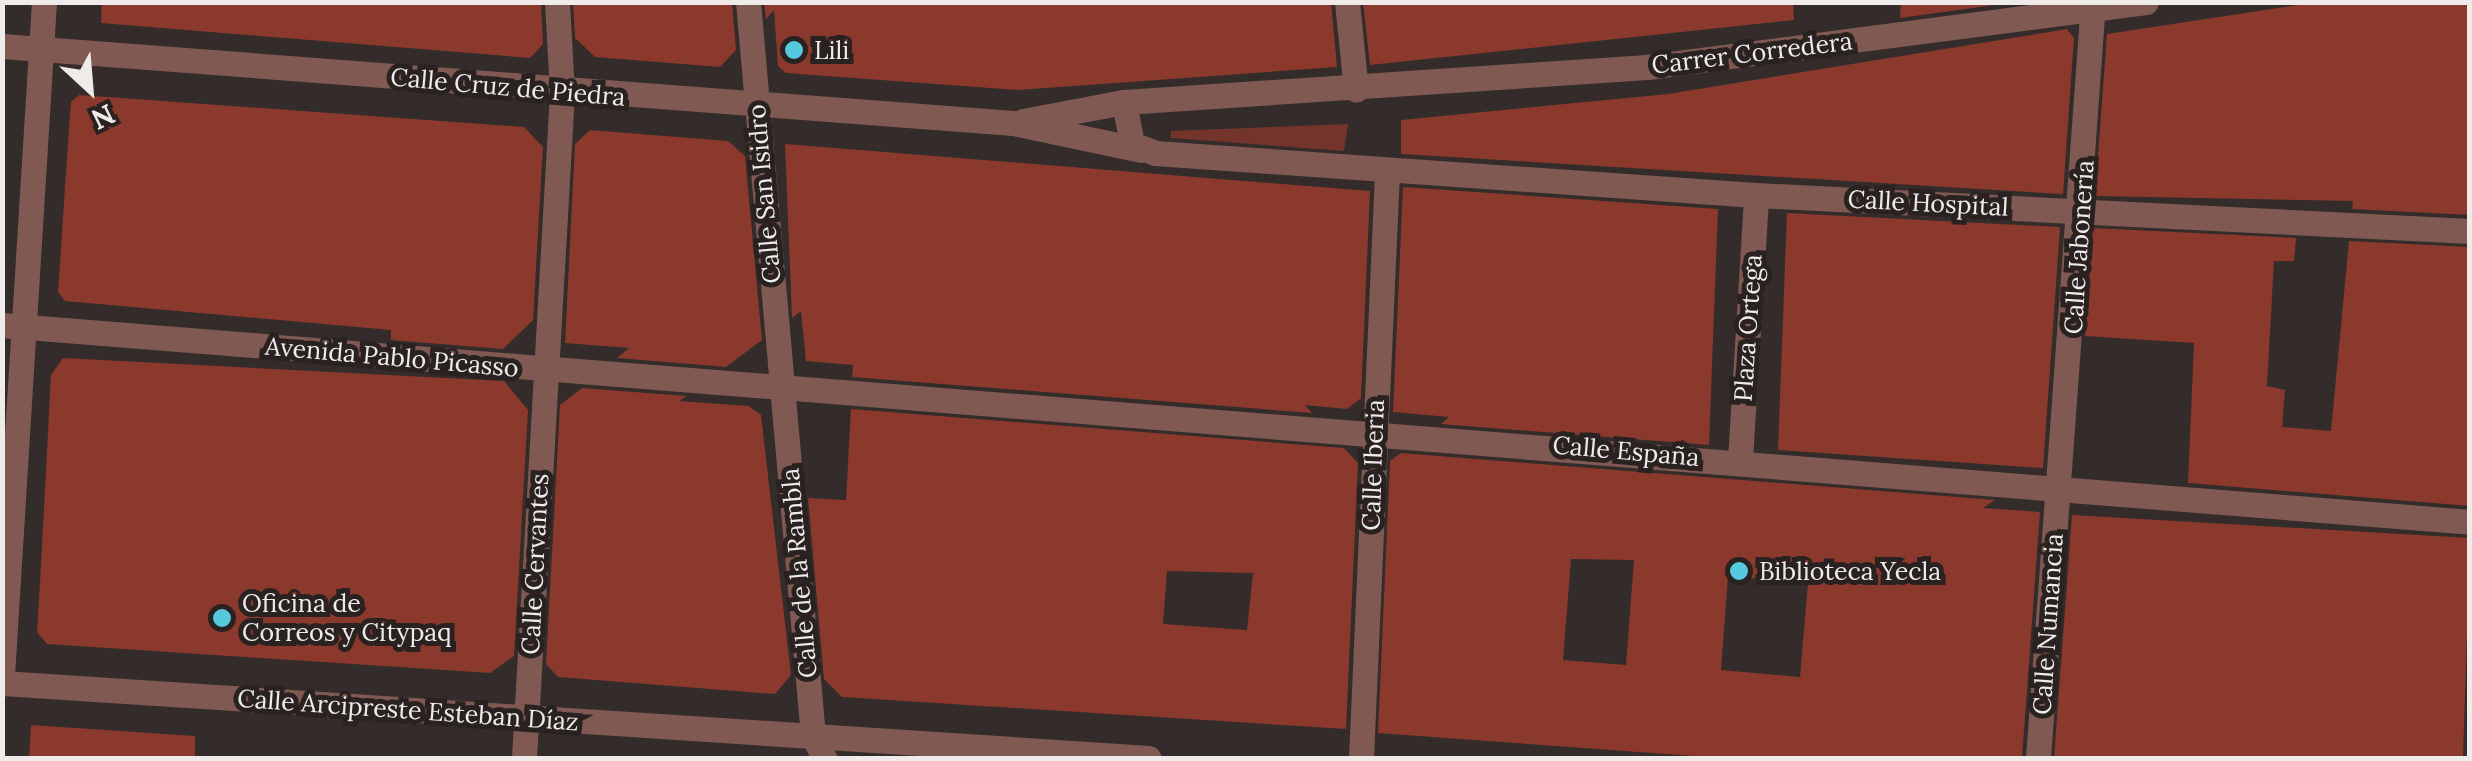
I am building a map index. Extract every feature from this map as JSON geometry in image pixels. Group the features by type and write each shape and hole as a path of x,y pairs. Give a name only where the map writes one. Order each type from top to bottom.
{"street":[{"path":"2,679 12,326 44,2"},
{"name":"Calle Cervantes","path":"524,758 562,92 557,2"},
{"name":"Calle San Isidro","path":"748,2 782,385"},
{"path":"1347,2 1356,90"},
{"name":"Carrer Corredera","path":"1356,90 1647,67 2146,2"},
{"name":"Calle Jabonería","path":"2058,490 2082,210 2093,6"},
{"name":"Calle Cruz de Piedra","path":"2,46 562,92 1013,123 1141,150 1386,172"},
{"name":"Calle Cruz de Piedra","path":"1013,123 1124,102 1356,90"},
{"path":"1124,102 1127,136 1141,150"},
{"name":"Calle Hospital","path":"1386,172 2470,232"},
{"name":"Calle Iberia","path":"1361,758 1386,172"},
{"name":"Plaza Ortega","path":"1740,460 1756,195"},
{"name":"Avenida Pablo Picasso","path":"12,326 546,370 782,385"},
{"name":"Calle España","path":"782,385 1374,430 2470,522"},
{"name":"Calle de la Rambla","path":"782,385 818,747"},
{"name":"Calle Numancia","path":"2038,758 2058,490"},
{"name":"Calle Arcipreste Esteban Díaz","path":"2,679 526,718 818,747 1149,758"}],"shaded area":[{"path":"1348,124 1344,151 1171,138 1171,131"}],"building":[{"path":"102,2 541,2 543,44 530,58 101,23"},
{"path":"573,2 732,2 736,50 720,67 595,57 575,38"},
{"path":"764,2 1331,2 1337,67 1017,90 786,73 778,66 774,10 766,19"},
{"path":"1363,2 1793,2 1794,20 1370,65"},
{"path":"1901,2 2016,2 1900,18"},
{"path":"2318,2 2470,2 2470,215 2352,209 2353,201 2095,196 2107,34"},
{"path":"2067,29 2074,38 2063,194 1401,154 1401,120 1668,94"},
{"path":"79,95 524,127 543,147 533,320 503,349 391,340 391,330 65,301 58,292 69,127 71,102"},
{"path":"590,130 728,141 745,156 762,340 726,367 617,358 629,348 565,343 575,144"},
{"path":"785,144 1370,191 1361,398 1347,409 1305,405 1312,413 852,377 853,365 806,361 801,311 792,318"},
{"path":"1403,187 1718,209 1709,445 1441,424 1449,417 1393,412"},
{"path":"1787,213 2060,227 2043,468 1778,450"},
{"path":"2093,228 2296,238 2294,261 2274,261 2267,386 2285,390 2282,427 2331,431 2349,241 2470,247 2470,506 2188,483 2194,343 2085,336"},
{"path":"63,358 504,381 528,410 514,656 490,673 47,644 37,632 51,375"},
{"path":"582,388 687,396 679,401 749,406 761,415 791,675 775,694 558,677 546,664 560,405"},
{"path":"851,409 1344,448 1358,463 1346,729 842,697 824,679 808,498 846,500","holes":["1167,571 1253,573 1247,630 1163,624"]},
{"path":"1401,453 1995,500 1983,508 2040,512 2022,758 1721,758 1378,733 1390,461","holes":["1571,559 1634,560 1626,665 1563,660","1728,576 1808,583 1800,677 1721,670"]},
{"path":"2072,515 2470,538 2463,758 2054,758"},
{"path":"31,725 195,736 195,758 29,758"}],"place":[{"name":"Lili","path":"794,50"},
{"name":"Biblioteca Yecla","path":"1739,571"},
{"name":"Oficina de Correos y Citypaq","path":"222,618"}]}
